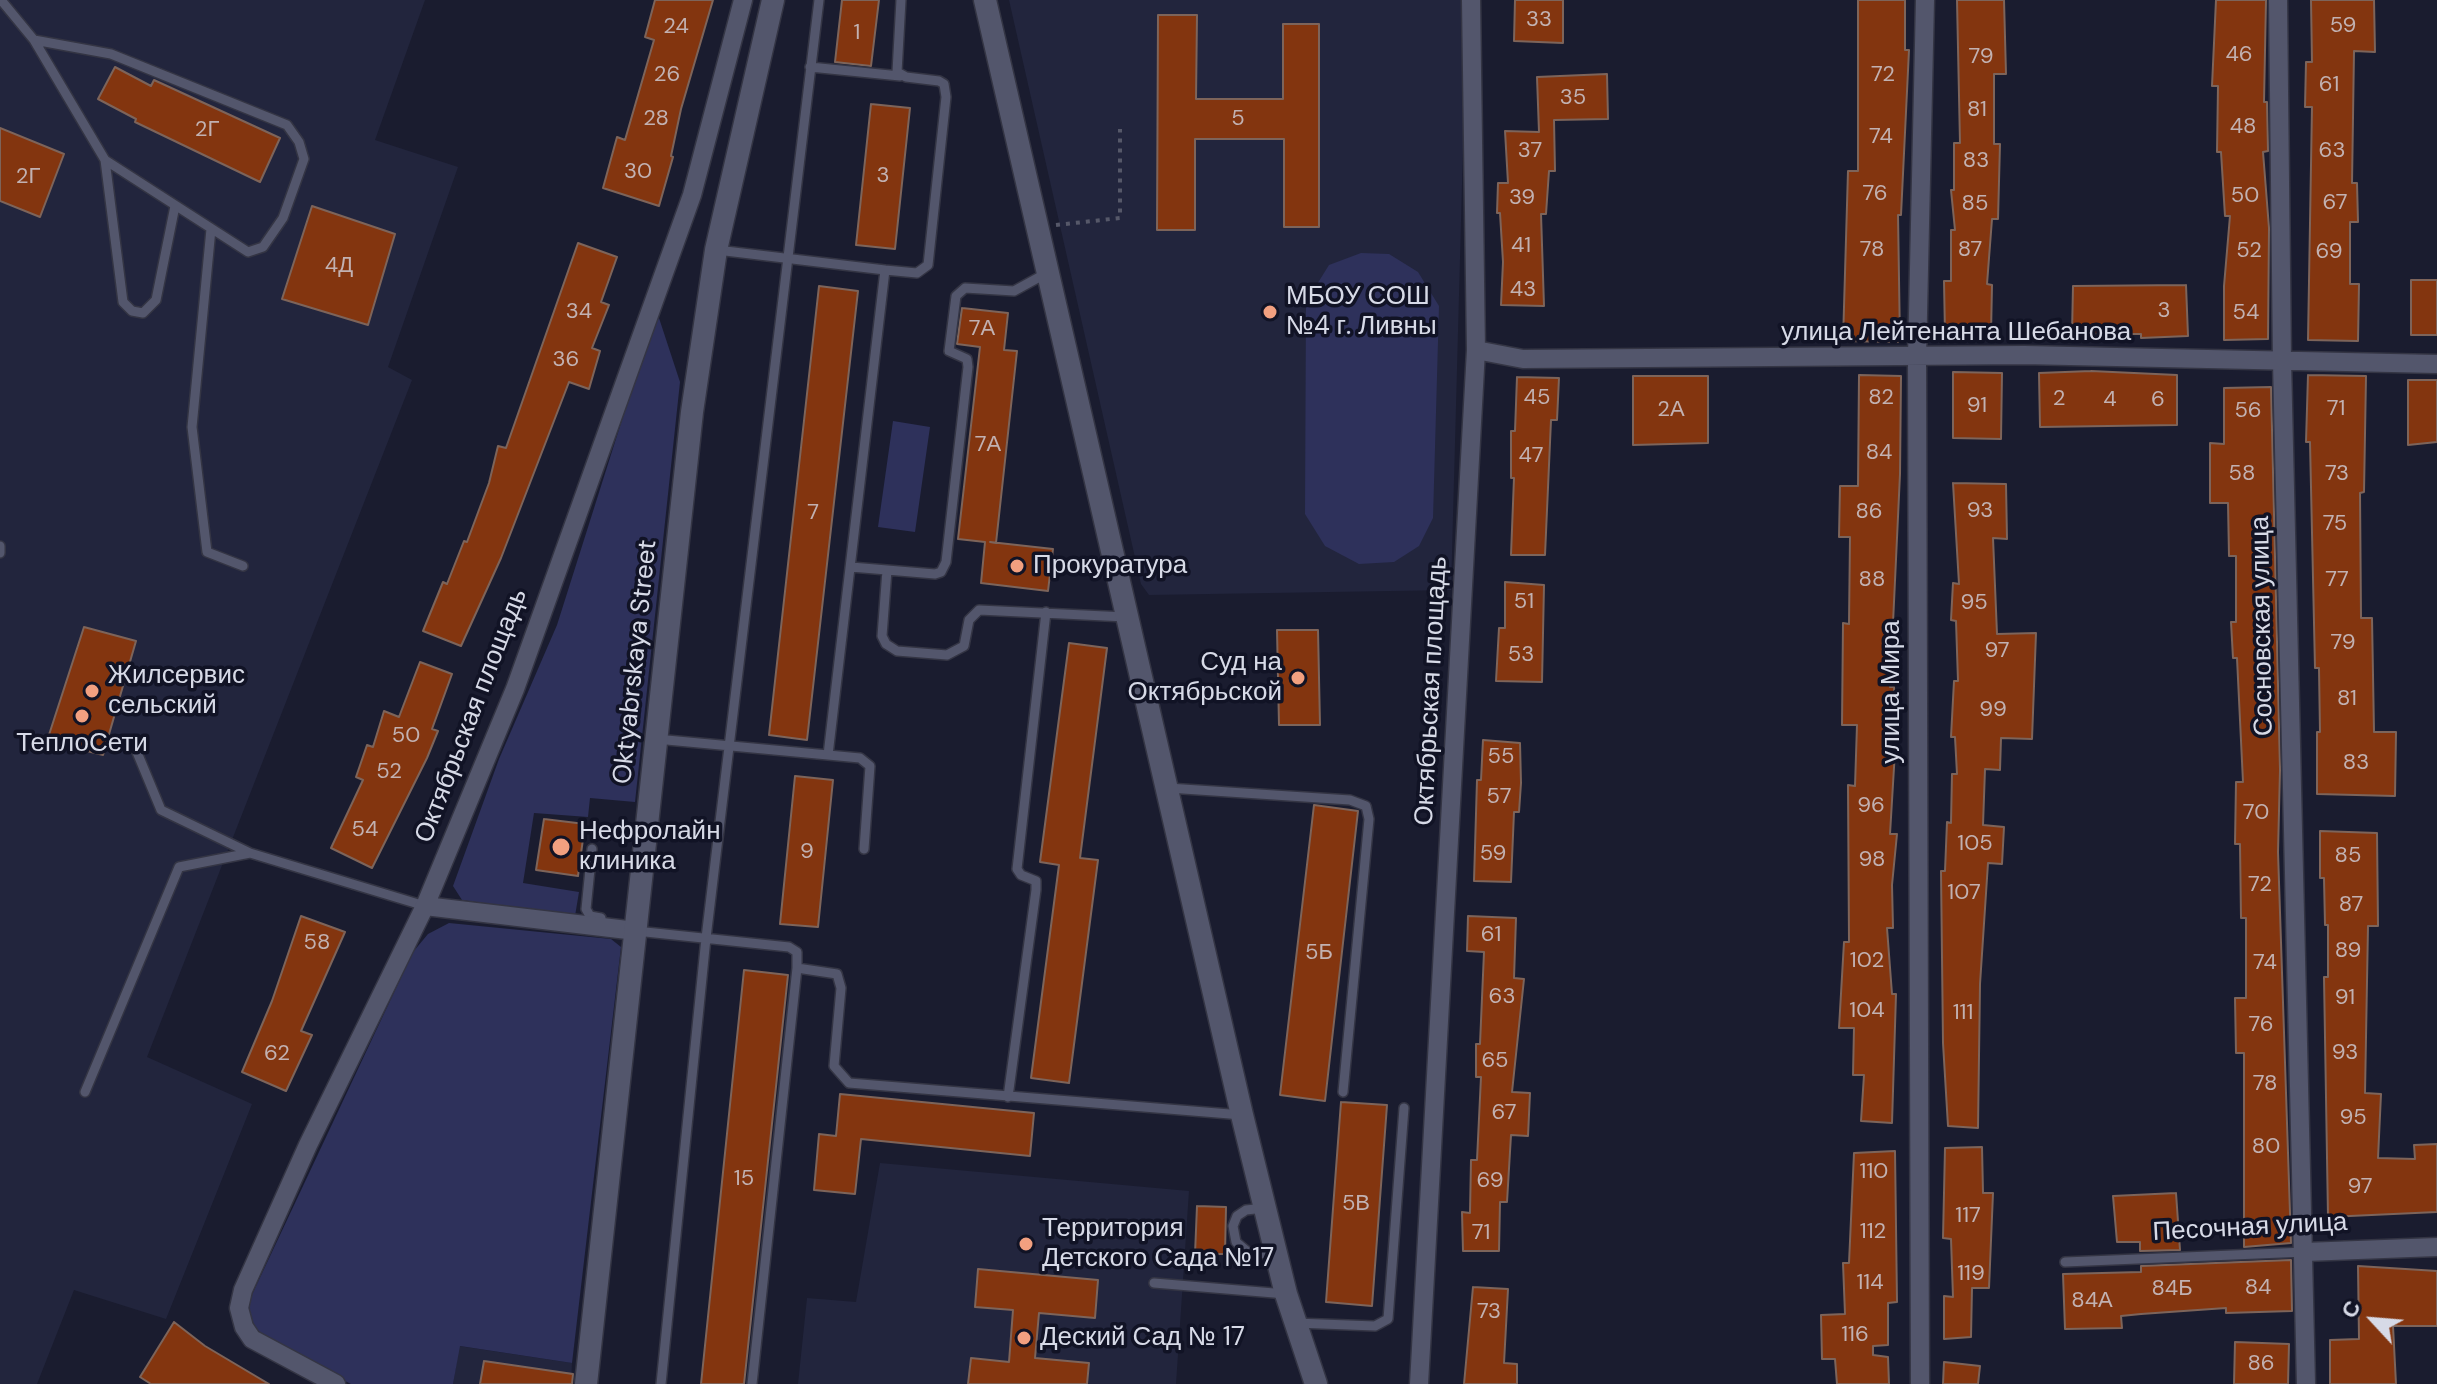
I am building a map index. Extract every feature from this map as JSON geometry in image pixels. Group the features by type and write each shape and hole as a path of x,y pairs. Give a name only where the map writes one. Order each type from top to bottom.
{"street":[{"name":"Октябрьская площадь","path":"336,1384 252,1339 244,1327 239,1308 243,1290 308,1145 425,906 515,689 692,195 743,0"},
{"name":"Oktyabrskaya Street","path":"586,1384 692,412 716,250 773,0"},
{"path":"985,0 1264,1208 1286,1294 1316,1384"},
{"name":"Октябрьская площадь","path":"1419,1384 1476,350 1471,0"},
{"name":"улица Мира","path":"1920,1384 1917,358 1925,0"},
{"name":"Сосновская улица","path":"2278,0 2282,362 2306,1384"},
{"name":"улица Лейтенанта Шебанова","path":"1476,350 1523,359 2024,355 2437,364"},
{"path":"425,906 636,926"},
{"name":"Песочная улица","path":"2305,1252 2437,1247"}],"lane":[{"path":"1,0 34,40 105,160 123,302 132,311 143,313 156,300 175,206"},
{"path":"661,1384 706,938 819,0"},
{"path":"900,76 895,67 901,0"},
{"path":"34,40 111,54 287,125 299,142 304,159 283,218 263,247 248,252 105,160"},
{"path":"716,250 917,273 928,265 946,97 944,84 810,67"},
{"path":"211,229 192,427 207,552 243,566"},
{"path":"828,755 885,270"},
{"path":"851,567 941,572 946,562 968,363 964,357 949,351 958,292 965,288 1014,291 1047,272"},
{"path":"0,546 0,553"},
{"path":"887,570 881,631 886,644 897,651 954,654 964,646 969,620 979,610 1126,617"},
{"path":"1008,1097 1036,890 1036,881 1021,875 1017,869 1046,612"},
{"path":"656,739 860,758 870,766 864,849"},
{"path":"134,745 161,810 250,853 425,906"},
{"path":"1165,787 1350,800 1366,806 1369,819 1343,1092"},
{"path":"592,849 587,913 594,917 706,938 793,947 797,952 752,1384"},
{"path":"85,1092 179,867 250,853"},
{"path":"797,968 828,970 840,979 834,1061 836,1072 845,1081 860,1085 1242,1115"},
{"path":"1295,1323 1375,1326 1388,1319 1404,1108"},
{"path":"1264,1208 1246,1210 1237,1216 1233,1226 1236,1242 1248,1252 1276,1255"},
{"name":"Песочная улица","path":"2065,1262 2305,1252"},
{"path":"1154,1283 1286,1294"}],"path":[{"path":"1037,227 1120,218 1120,129"}],"shaded area":[{"path":"0,0 425,0 375,140 458,167 388,367 412,380 147,1057 252,1104 166,1319 74,1290 37,1384 0,1384"},
{"name":"МБОУ СОШ №4 г. Ливны","path":"1009,0 1467,0 1451,590 1149,595 1141,584"},
{"path":"1361,253 1389,254 1418,272 1439,306 1433,518 1419,546 1394,562 1359,564 1325,546 1305,514 1306,302 1329,265"},
{"path":"659,318 680,382 635,802 590,798 588,817 534,813 523,883 579,892 575,916 462,900 453,886 499,759 557,625 653,322"},
{"path":"893,421 930,427 915,532 878,527"},
{"path":"449,923 611,939 621,947 572,1363 460,1346 453,1384 351,1384 262,1339 253,1324 248,1303 413,952 428,934"},
{"name":"Территория Детского Сада №17","path":"880,1163 1189,1191 1176,1384 798,1384 807,1298 856,1302"},
{"path":"459,1346 572,1363 571,1384 453,1384"}],"building":[{"path":"655,0 713,0 681,109 673,157 659,206 603,188 617,137 625,140 654,40 645,37"},
{"path":"842,0 879,0 871,66 835,62"},
{"path":"1515,0 1563,0 1563,43 1514,41"},
{"path":"1858,0 1905,0 1905,50 1909,50 1901,215 1898,215 1900,342 1843,341 1848,171 1858,171"},
{"path":"1957,0 2004,0 2006,74 1994,74 1994,144 2000,144 1998,219 1992,219 1987,284 1992,285 1991,334 1945,334 1944,281 1951,281 1951,230 1955,230 1951,190 1954,190 1954,143 1960,143"},
{"path":"2216,0 2266,0 2264,102 2267,102 2268,151 2263,152 2269,228 2268,339 2224,340 2224,286 2230,216 2225,216 2221,152 2217,152 2218,86 2212,86"},
{"path":"2311,0 2374,0 2375,52 2354,51 2352,183 2357,183 2358,222 2350,222 2350,284 2359,284 2358,341 2308,340 2312,107 2305,107 2306,62 2312,62"},
{"path":"1158,15 1197,15 1196,99 1283,99 1283,24 1319,24 1319,227 1284,227 1284,139 1195,139 1195,230 1157,230"},
{"path":"115,67 151,86 154,80 280,138 260,182 135,122 136,119 98,99"},
{"path":"1607,74 1608,119 1554,120 1555,171 1549,171 1546,214 1541,214 1544,306 1501,305 1503,262 1500,213 1497,213 1498,183 1508,183 1505,131 1539,132 1537,77"},
{"path":"871,104 910,108 895,249 856,245"},
{"path":"0,128 64,154 40,217 0,201"},
{"path":"312,206 395,234 368,325 282,299"},
{"path":"578,243 617,257 601,302 609,305 592,348 600,351 589,389 569,382 501,558 461,646 423,631 443,582 447,584 464,541 467,542 489,483 498,446 506,448"},
{"path":"2411,280 2437,280 2437,335 2411,335"},
{"path":"2186,285 2188,336 2141,338 2141,334 2072,334 2073,286"},
{"path":"819,286 858,291 807,740 769,735"},
{"path":"962,308 1008,313 1004,350 1017,351 996,543 1053,549 1048,591 981,583 985,542 958,539 980,347 957,344"},
{"path":"2091,371 2177,375 2177,425 2040,427 2039,373"},
{"path":"1953,372 2002,373 2001,439 1953,438"},
{"path":"1859,375 1901,376 1900,474 1890,687 1894,687 1896,734 1890,834 1897,834 1892,885 1893,928 1887,928 1892,994 1896,994 1892,1123 1861,1121 1864,1075 1853,1075 1854,1028 1839,1028 1844,942 1849,942 1848,785 1855,786 1857,725 1842,725 1843,623 1849,624 1850,537 1839,537 1840,486 1858,486"},
{"path":"2308,375 2366,376 2364,492 2360,493 2361,618 2372,618 2374,732 2396,732 2395,796 2317,794 2319,668 2315,668 2310,442 2306,442"},
{"path":"1633,376 1708,376 1708,443 1633,445"},
{"path":"1517,377 1559,378 1557,420 1551,420 1545,555 1511,555 1514,478 1511,478 1511,431 1515,431"},
{"path":"2408,380 2437,380 2437,442 2408,445"},
{"path":"2271,387 2280,770 2278,852 2291,1243 2244,1247 2244,1053 2236,1053 2235,998 2246,998 2246,918 2241,918 2240,844 2235,844 2236,782 2243,782 2237,658 2233,658 2231,622 2236,622 2236,556 2229,556 2228,503 2210,503 2210,443 2224,444 2224,388"},
{"path":"1953,483 2006,484 2007,539 1993,538 1997,634 2036,633 2032,739 2001,738 2000,770 1985,769 1983,825 2004,827 2002,864 1988,863 1980,984 1978,1128 1948,1126 1943,1043 1941,871 1945,871 1947,822 1951,823 1952,774 1957,774 1955,737 1951,737 1954,681 1958,681 1956,621 1951,620 1953,583 1959,584"},
{"path":"1505,582 1544,585 1542,682 1496,681 1499,628 1505,628"},
{"name":"Жилсервис сельский","path":"84,627 136,641 103,755 47,741"},
{"name":"Суд на Октябрьской","path":"1277,630 1318,630 1320,725 1279,725"},
{"path":"1069,643 1107,648 1080,858 1098,860 1069,1083 1031,1078 1059,865 1040,862"},
{"path":"420,662 452,674 432,729 438,731 427,758 372,868 331,848 363,780 356,777 367,745 373,747 384,711 399,717"},
{"path":"1483,740 1520,743 1521,783 1519,812 1514,812 1511,882 1474,881 1477,780 1481,780"},
{"path":"795,776 833,780 818,927 780,924"},
{"path":"1314,805 1358,811 1325,1101 1280,1095"},
{"name":"Нефролайн клиника","path":"544,819 585,824 578,876 536,870"},
{"path":"2320,831 2377,833 2378,926 2368,926 2365,1093 2381,1094 2378,1158 2415,1159 2414,1145 2437,1144 2437,1212 2328,1217 2324,977 2328,977 2328,925 2325,925 2324,878 2320,878"},
{"path":"301,916 345,932 301,1031 312,1035 286,1091 242,1072 272,1001"},
{"path":"1468,916 1516,918 1514,978 1524,979 1512,1092 1530,1093 1528,1136 1511,1135 1507,1202 1500,1202 1499,1251 1463,1251 1462,1212 1470,1213 1471,1160 1477,1160 1481,1077 1476,1077 1476,1044 1480,1044 1484,952 1467,951"},
{"path":"744,970 788,975 744,1384 701,1384"},
{"path":"840,1094 1034,1113 1030,1156 861,1139 855,1194 814,1190 819,1134 836,1136"},
{"path":"1341,1102 1387,1105 1372,1306 1326,1302"},
{"path":"1982,1147 1983,1193 1993,1193 1989,1288 1972,1288 1971,1337 1944,1339 1944,1296 1953,1297 1951,1239 1943,1238 1945,1148"},
{"path":"1895,1151 1897,1302 1888,1303 1888,1345 1873,1346 1873,1355 1888,1357 1889,1384 1837,1384 1835,1359 1822,1359 1821,1315 1845,1314 1843,1263 1849,1263 1854,1153"},
{"path":"2176,1193 2180,1250 2140,1251 2140,1242 2117,1242 2113,1196"},
{"path":"1197,1206 1226,1207 1225,1254 1195,1254"},
{"path":"2291,1260 2292,1311 2226,1313 2226,1308 2141,1314 2121,1316 2122,1328 2065,1329 2063,1274 2141,1272 2141,1266"},
{"path":"2358,1266 2437,1271 2437,1326 2393,1326 2396,1384 2330,1384 2330,1340 2359,1339"},
{"name":"Деский Сад № 17","path":"978,1269 1098,1280 1095,1318 1039,1313 1035,1358 1089,1363 1087,1384 968,1384 971,1358 1009,1362 1013,1310 975,1307"},
{"path":"1473,1287 1508,1289 1504,1363 1517,1364 1517,1384 1464,1384"},
{"path":"174,1322 205,1346 269,1384 151,1384 140,1377"},
{"path":"2235,1342 2289,1344 2288,1384 2234,1384"},
{"path":"484,1361 573,1374 572,1384 480,1384"},
{"path":"1944,1362 1980,1366 1978,1384 1943,1384"}],"place":[{"name":"МБОУ СОШ №4 г. Ливны","path":"1270,312"},
{"name":"Прокуратура","path":"1017,566"},
{"name":"Суд на Октябрьской","path":"1298,678"},
{"name":"Жилсервис сельский","path":"92,691"},
{"name":"ТеплоСети","path":"82,716"},
{"name":"Нефролайн клиника","path":"561,847"},
{"name":"Территория Детского Сада №17","path":"1026,1244"},
{"name":"Деский Сад № 17","path":"1024,1338"}]}
